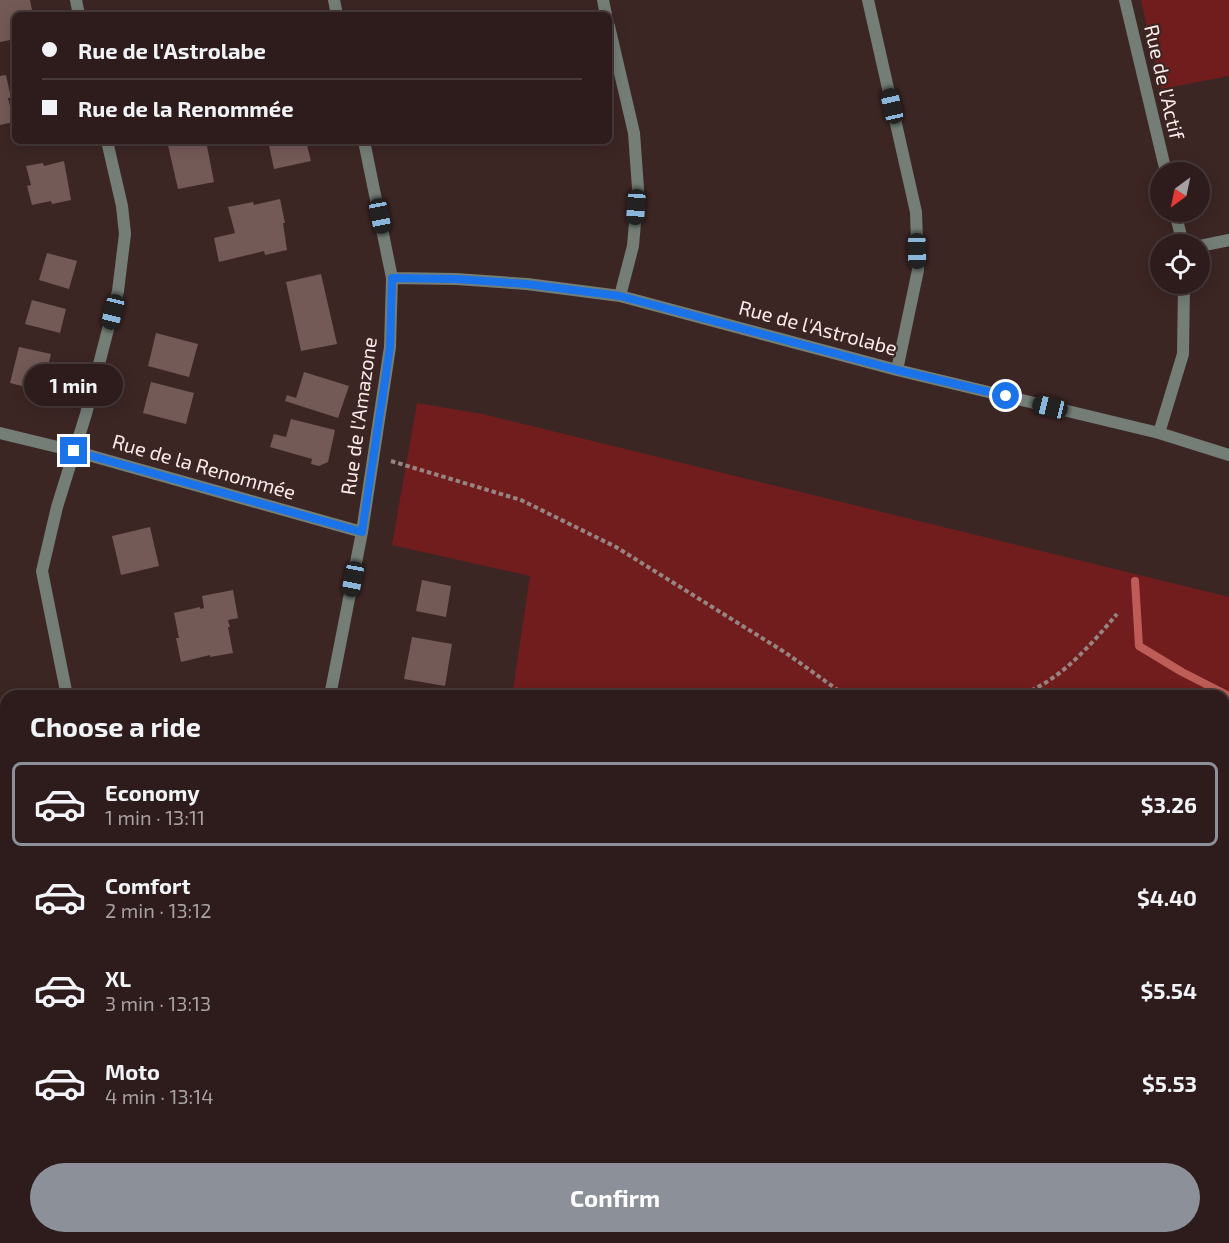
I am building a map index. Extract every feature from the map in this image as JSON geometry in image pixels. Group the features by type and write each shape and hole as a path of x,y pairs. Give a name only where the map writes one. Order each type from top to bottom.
{"street":[{"path":"868,0 916,212 918,270 897,370"},
{"name":"Rue de l'Actif","path":"1125,0 1164,162"},
{"path":"612,39 634,133 638,188 633,246 620,296"},
{"path":"66,690 42,571 57,507 86,414 118,291 125,234 122,206 108,144"},
{"name":"Rue de l'Amazone","path":"331,690 362,532 390,347 392,278 365,144"},
{"path":"1210,244 1229,240"},
{"name":"Rue de l'Astrolabe","path":"392,278 456,279 527,284 620,296 897,370 1159,433 1229,455"},
{"path":"1159,433 1183,354 1184,294"},
{"name":"Rue de la Renommée","path":"0,433 74,451 362,532"}],"path":[{"path":"374,456 521,500 616,547 786,653 838,690"},
{"path":"1033,690 1080,656 1116,614"}],"shaded area":[{"path":"1141,0 1229,0 1229,76 1161,89"},
{"path":"417,403 482,414 1229,597 1229,690 513,690 530,576 392,545"}],"building":[{"path":"0,0 30,0 32,12 12,12 12,40 0,42"},
{"path":"6,75 11,98 8,98 12,122 0,125 0,76"},
{"path":"168,144 207,144 214,182 178,189"},
{"path":"269,144 307,144 311,161 274,169"},
{"path":"64,161 71,200 32,205 27,186 31,185 26,166 43,163 44,166"},
{"path":"280,199 287,250 265,255 264,251 219,262 214,238 235,233 228,207 253,202 254,205"},
{"path":"47,253 77,261 69,289 39,280"},
{"path":"321,274 337,344 301,351 286,282"},
{"path":"32,300 66,309 60,333 25,324"},
{"path":"156,333 198,344 189,377 148,366"},
{"path":"19,347 51,354 42,391 10,383"},
{"path":"304,372 349,386 338,418 285,401 287,395 296,398"},
{"path":"151,382 194,393 186,424 143,413"},
{"path":"291,419 335,430 328,462 319,466 311,464 312,459 270,447 274,434 286,437"},
{"path":"150,527 159,566 121,575 112,536"},
{"path":"422,580 451,586 446,617 416,611"},
{"path":"233,590 238,618 228,620 230,627 228,627 233,653 210,657 210,655 181,662 174,613 204,608 202,596"},
{"path":"412,637 452,644 445,686 404,679"}],"waterway":[{"path":"1135,581 1139,646 1217,690"}],"route":[{"path":"74,451 362,532 390,347 392,278 456,279 527,284 620,296 897,370 1006,396"}]}
